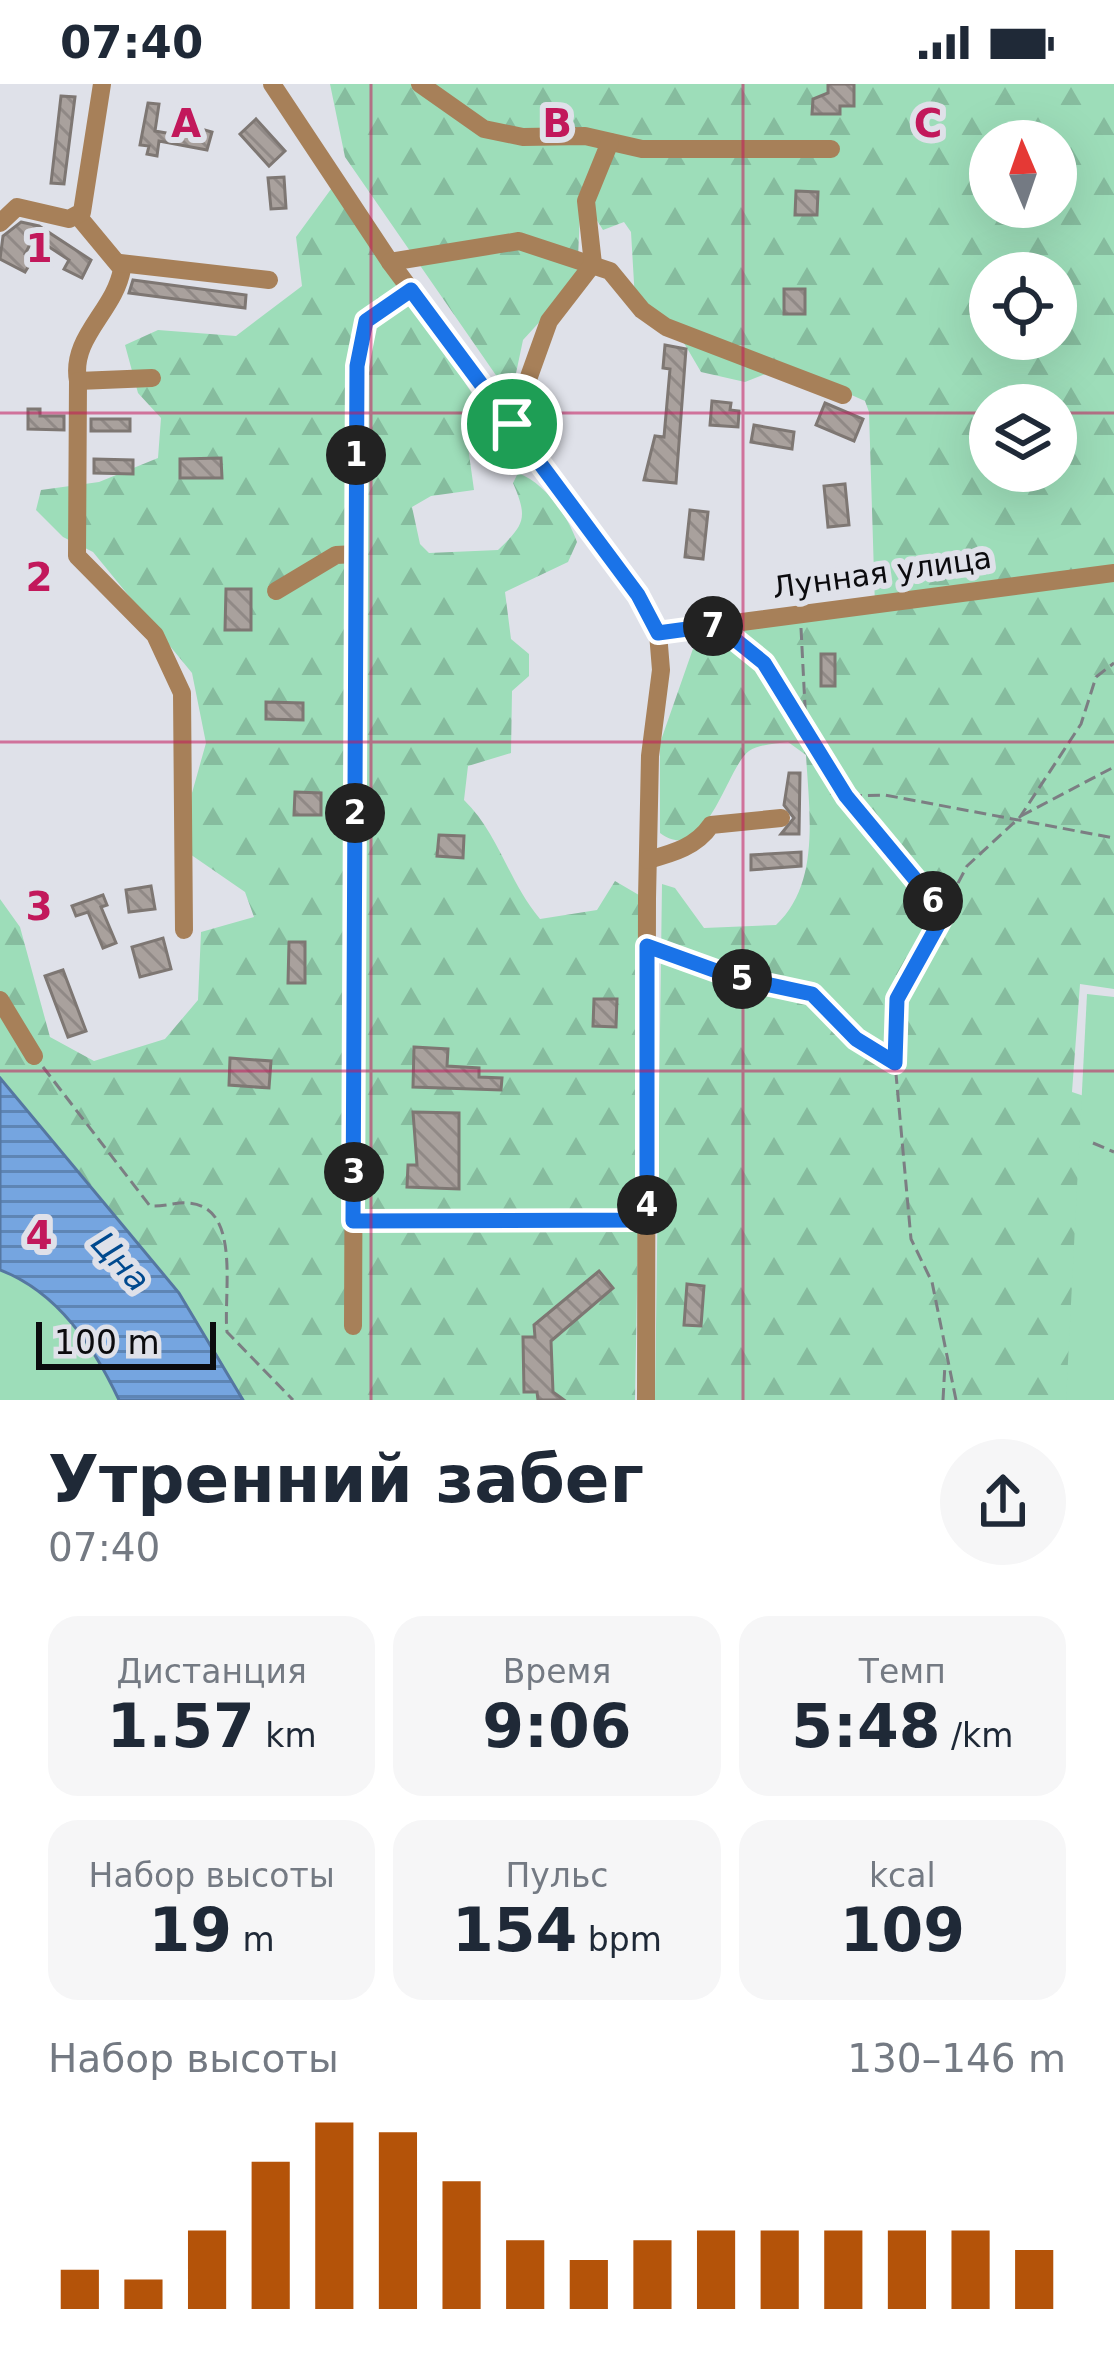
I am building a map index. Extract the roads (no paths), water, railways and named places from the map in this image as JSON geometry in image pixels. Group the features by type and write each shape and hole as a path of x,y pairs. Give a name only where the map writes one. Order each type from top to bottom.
{"street":[{"path":"78,216 88,200 102,84"},
{"path":"272,84 390,262 638,595 658,633 661,670 650,756 648,860 646,1400"},
{"path":"420,84 484,129 642,149 831,149"},
{"path":"512,424 549,320 593,263 586,201 610,142"},
{"path":"0,223 9,212 26,206 60,218 78,216"},
{"path":"78,216 120,263 269,280"},
{"path":"390,262 519,241 610,271 642,310 666,327 843,395"},
{"path":"120,263 117,288 75,359 76,556 155,634 182,693 184,930"},
{"path":"353,1326 361,339 379,307 411,290"},
{"path":"78,381 152,379"},
{"path":"276,591 336,555 356,554"},
{"name":"Лунная улица","path":"658,633 1114,573"},
{"path":"648,860 689,845 711,825 781,818"},
{"path":"0,1000 34,1056"},
{"path":"353,1221 647,1220"}],"water":[{"name":"Цна","path":"0,1078 179,1293 243,1400 119,1400 72,1323 40,1292 0,1270"}]}
